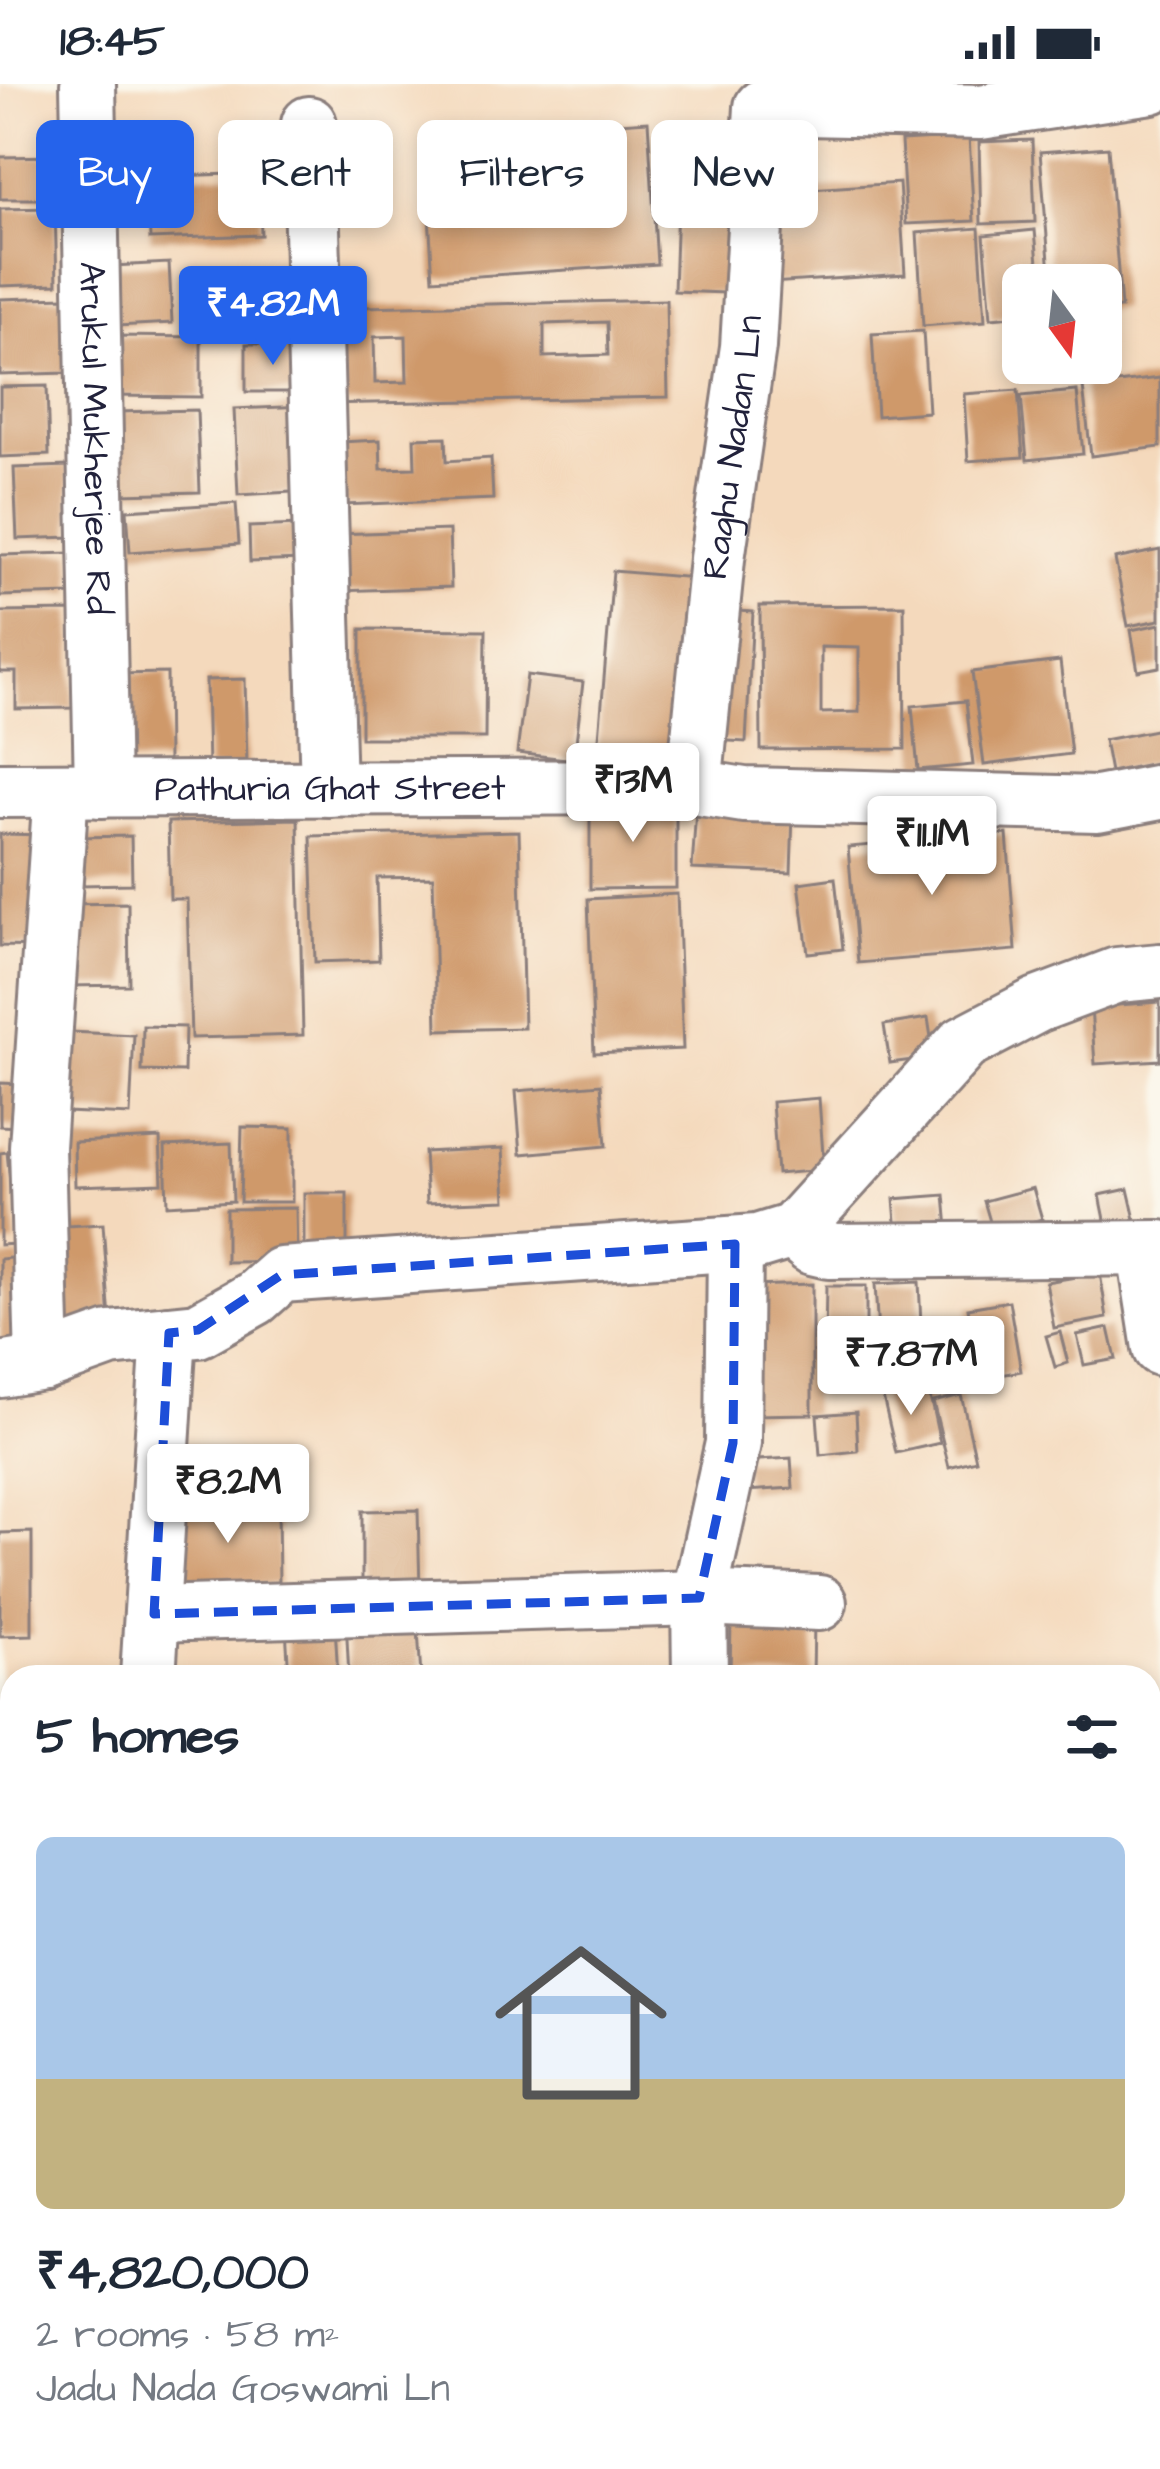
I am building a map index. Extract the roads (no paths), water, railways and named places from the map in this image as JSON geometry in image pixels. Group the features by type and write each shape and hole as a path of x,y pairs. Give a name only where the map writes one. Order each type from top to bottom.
{"street":[{"name":"Arukul Mukherjee Rd","path":"21,1367 37,1147 81,790 88,84"},
{"name":"Raghu Nadan Ln","path":"694,787 717,559 748,347 762,106 980,112 1154,97"},
{"path":"312,228 328,789"},
{"name":"Pathuria Ghat Street","path":"0,790 694,787 745,795 1097,804 1160,793"},
{"path":"21,1367 110,1339 198,1330 255,1298 281,1276 735,1244 793,1231 964,1043 1037,1005 1117,975 1160,970"},
{"path":"793,1231 812,1247 829,1251 1152,1250 1160,1348"},
{"path":"700,1665 699,1598 733,1444 735,1244"},
{"path":"149,1665 169,1333"},
{"path":"154,1614 699,1598 819,1603"}]}
